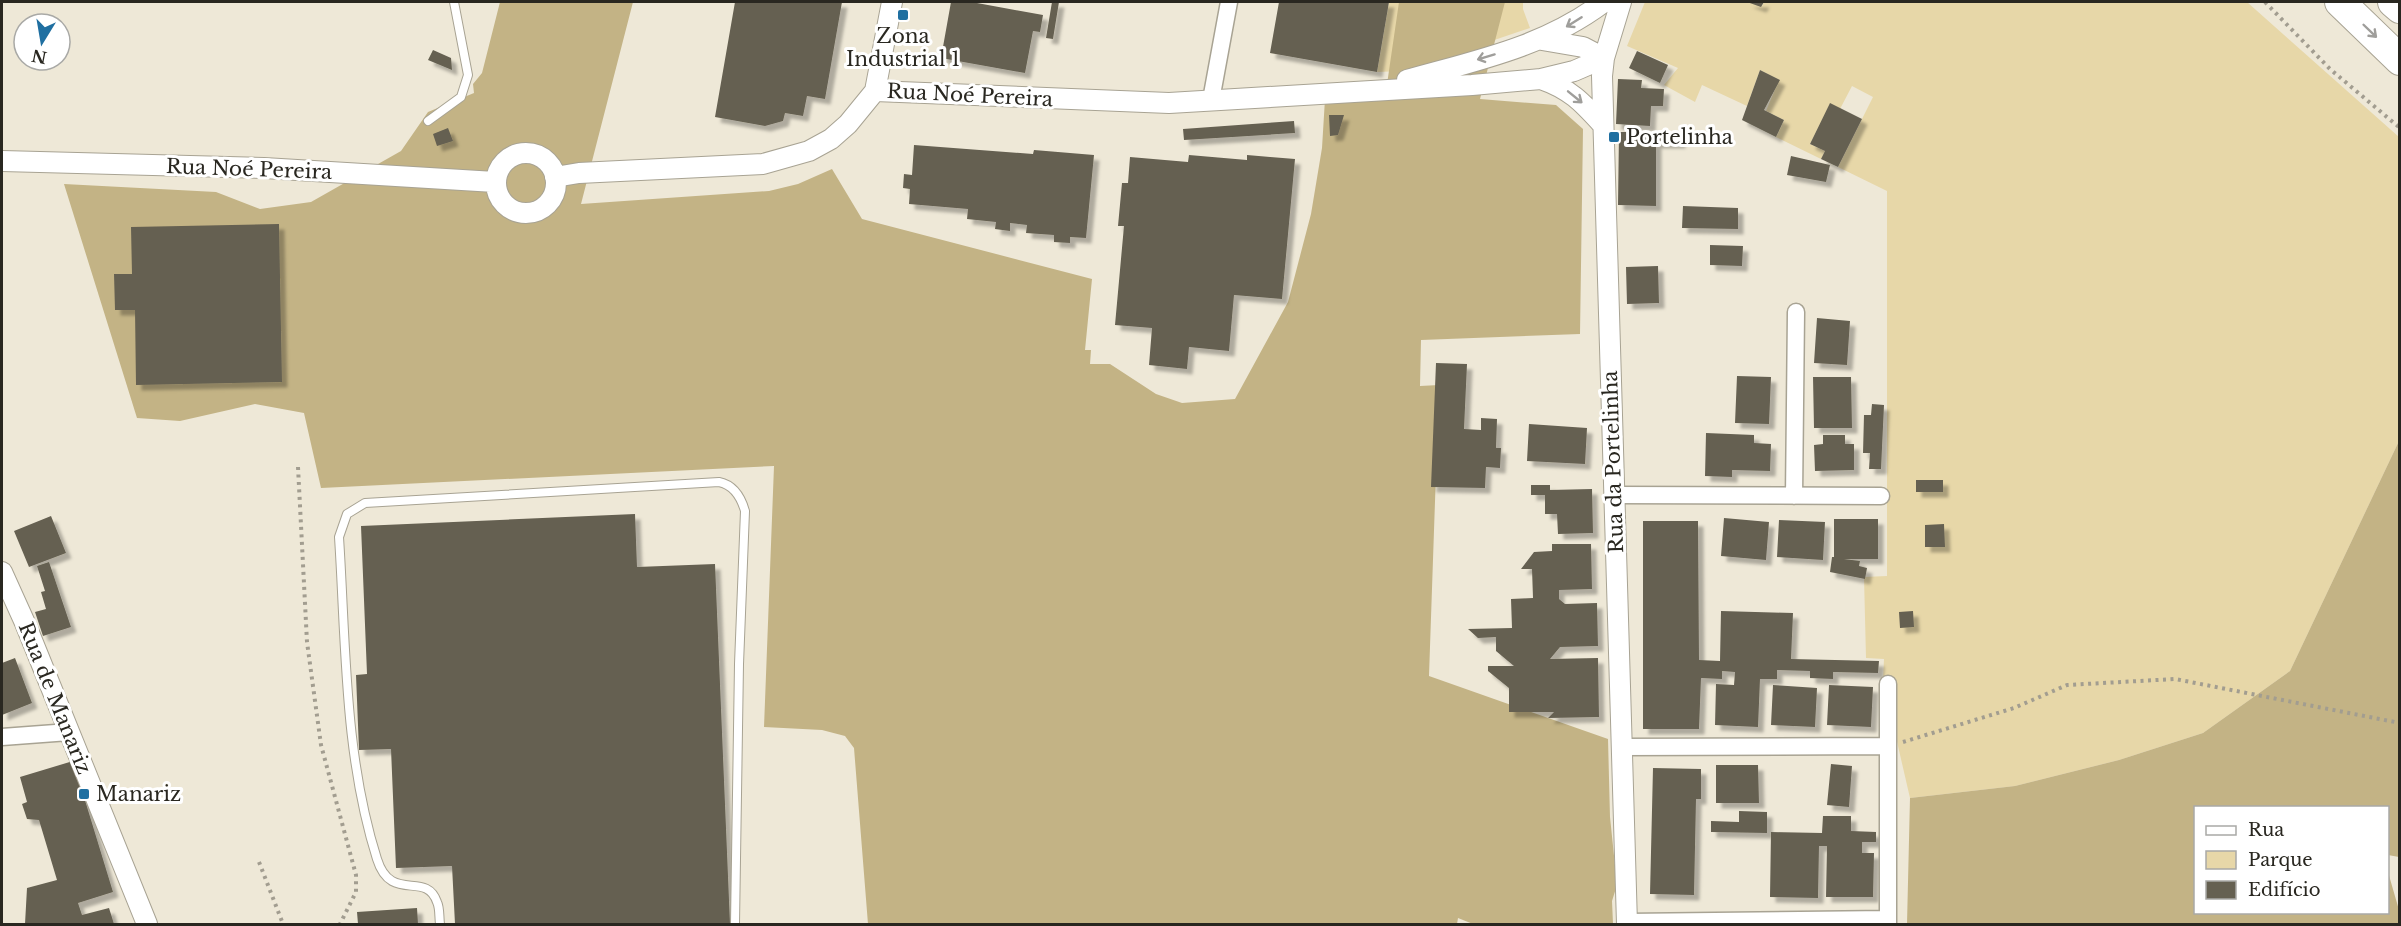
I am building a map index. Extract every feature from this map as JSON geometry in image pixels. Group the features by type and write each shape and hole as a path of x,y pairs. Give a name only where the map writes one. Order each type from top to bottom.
{"highway":[{"path":"2340,2 2400,60"},
{"path":"2392,2 2400,8"}],"street":[{"path":"875,91 892,2"},
{"path":"1211,100 1229,2"},
{"name":"Rua Noé Pereira","path":"1375,89 1542,40 1567,27 1604,2"},
{"name":"Rua da Portelinha","path":"1620,2 1604,58 1602,123 1627,923"},
{"name":"Rua Noé Pereira","path":"1542,40 1583,47 1604,58"},
{"name":"Rua Noé Pereira","path":"555,177 579,173 763,164 809,151 831,139 848,124 875,91 1169,103 1541,79 1574,71 1604,58"},
{"name":"Rua Noé Pereira","path":"1541,79 1558,85 1575,95 1602,123"},
{"path":"528,153 546,160 555,177 552,196 546,204 528,213 509,208 502,201 495,182 502,164 509,157 528,153"},
{"name":"Rua Noé Pereira","path":"2,161 264,168 495,182"},
{"path":"1794,496 1796,312"},
{"path":"1614,495 1881,496"},
{"name":"Rua de Manariz","path":"2,572 25,623 147,924"},
{"path":"1627,923 1888,922 1888,684"},
{"path":"2,737 69,732"},
{"path":"1621,747 1888,746"}],"lane":[{"path":"428,121 461,97 468,75 454,2"},
{"path":"440,924 438,903 432,892 419,886 392,883 385,878 377,860 353,760 339,537 347,514 365,503 719,482 726,483 734,489 745,511 739,663 735,924"}],"path":[{"path":"2265,2 2330,69 2400,128"},
{"path":"298,467 307,642 321,745 356,875 356,892 340,924"},
{"path":"1888,746 2014,708 2067,685 2164,680 2175,680 2400,723"},
{"path":"259,862 283,924"}],"green space":[{"path":"1389,2 1523,2 1523,9 1530,28 1403,71 1377,72"},
{"path":"1645,2 1750,2 1762,6 1764,2 2247,2 2399,137 2399,441 2290,671 2203,733 2119,760 2015,786 1910,798 1883,681 1884,659 1866,658 1864,577 1887,576 1887,191 1838,167 1873,97 1852,86 1840,109 1830,104 1810,144 1825,151 1821,159 1776,137 1784,120 1766,111 1779,80 1760,70 1747,106 1702,85 1695,102 1664,85 1678,68 1627,46"}],"shaded area":[{"path":"500,2 633,2 581,204 769,191 798,184 832,169 862,219 1092,279 1085,350 1091,350 1090,364 1110,364 1156,394 1182,403 1235,399 1288,302 1311,214 1322,148 1325,99 1385,98 1399,2 1505,2 1480,99 1556,105 1583,129 1580,334 1421,340 1420,386 1439,385 1429,676 1608,739 1610,817 1617,885 1612,901 1613,924 1473,924 1458,918 1457,924 868,924 854,748 845,736 822,730 764,727 774,466 321,488 304,413 255,404 180,421 137,418 64,184 216,192 260,209 311,202 401,151 428,112 474,93 473,84 482,73"},
{"path":"2399,441 2399,857 2389,855 2389,806 2194,806 2194,914 2389,914 2389,875 2399,910 2399,924 1907,924 1910,798 2015,786 2119,760 2203,733 2290,671"}],"building":[{"path":"735,2 842,2 825,99 807,96 803,116 785,113 783,121 765,126 715,117"},
{"path":"951,2 977,2 1043,15 1040,32 1033,31 1025,73 941,58"},
{"path":"1052,2 1059,2 1053,39 1046,38"},
{"path":"1279,2 1389,2 1377,72 1270,53"},
{"path":"1747,2 1764,2 1761,7"},
{"path":"433,50 451,58 452,70 428,60"},
{"path":"1637,51 1668,65 1660,83 1629,68"},
{"path":"1760,70 1780,80 1764,110 1784,120 1776,137 1742,120"},
{"path":"1618,79 1642,80 1641,88 1664,89 1663,106 1651,106 1650,126 1616,124"},
{"path":"1830,103 1862,119 1838,167 1821,159 1825,151 1810,144"},
{"path":"1329,115 1344,115 1338,135 1330,136"},
{"path":"1294,121 1295,133 1184,140 1183,129"},
{"path":"448,128 453,141 437,146 433,134"},
{"path":"1619,132 1680,132 1680,143 1656,143 1656,206 1618,205"},
{"path":"914,145 1033,154 1034,150 1094,155 1086,238 1070,237 1070,243 1054,242 1054,235 1026,233 1027,225 1010,223 1010,231 995,229 996,222 967,219 968,209 909,204 910,189 903,188 904,174 912,175"},
{"path":"1189,155 1247,160 1247,155 1295,159 1282,299 1234,295 1229,351 1189,347 1187,369 1149,365 1152,328 1115,325 1124,226 1118,226 1122,183 1128,183 1130,157 1188,162"},
{"path":"1791,156 1830,165 1826,182 1787,175"},
{"path":"1683,206 1738,208 1738,229 1682,228"},
{"path":"279,224 282,382 136,385 135,310 115,310 114,274 132,274 131,227"},
{"path":"1710,245 1743,246 1742,266 1710,265"},
{"path":"1658,266 1659,303 1627,304 1626,267"},
{"path":"1817,318 1850,321 1847,365 1814,363"},
{"path":"1436,363 1467,364 1464,429 1481,430 1481,418 1497,419 1496,448 1501,448 1500,468 1486,467 1485,488 1431,487"},
{"path":"1737,376 1771,377 1769,424 1735,423"},
{"path":"1813,377 1851,377 1852,428 1814,428"},
{"path":"1872,404 1884,405 1881,469 1869,469 1870,453 1863,453 1864,415 1871,415"},
{"path":"1529,424 1587,428 1585,464 1527,461"},
{"path":"1706,433 1754,435 1754,443 1771,444 1770,471 1732,470 1732,477 1705,476"},
{"path":"1823,435 1845,435 1845,444 1854,444 1854,470 1815,471 1814,445 1823,444"},
{"path":"1916,480 1943,480 1943,492 1916,492"},
{"path":"1531,485 1550,485 1550,490 1592,489 1593,533 1558,534 1557,514 1545,514 1545,495 1531,495"},
{"path":"635,514 637,567 715,564 730,924 455,924 452,866 396,868 391,749 359,750 356,675 367,674 361,526"},
{"path":"51,516 66,553 29,567 14,531"},
{"path":"1724,518 1769,522 1766,560 1721,556"},
{"path":"1834,519 1878,519 1878,559 1844,559 1860,561 1859,566 1867,568 1865,579 1830,572 1832,557 1834,557"},
{"path":"1779,520 1825,522 1823,560 1777,557"},
{"path":"1643,521 1698,521 1699,660 1720,661 1721,611 1793,613 1791,659 1879,661 1878,673 1833,672 1833,679 1810,678 1810,671 1777,670 1777,679 1760,679 1758,727 1715,725 1716,684 1734,685 1735,672 1722,671 1722,679 1701,678 1699,729 1643,729"},
{"path":"1944,524 1945,547 1925,547 1925,525"},
{"path":"1552,544 1591,544 1592,589 1559,590 1559,599 1565,604 1597,603 1598,646 1560,647 1550,659 1598,658 1599,717 1548,718 1554,712 1509,712 1509,688 1488,671 1488,666 1514,666 1496,651 1496,637 1478,638 1468,629 1512,628 1511,599 1533,598 1532,569 1521,569 1534,552 1552,551"},
{"path":"49,562 71,627 43,636 35,612 46,609 41,592 45,591 37,566"},
{"path":"1913,611 1914,627 1900,628 1899,612"},
{"path":"15,658 32,703 2,715 2,663"},
{"path":"1773,685 1817,688 1815,727 1771,725"},
{"path":"1829,685 1873,687 1871,727 1827,725"},
{"path":"73,761 113,892 78,903 82,915 109,908 114,924 25,924 27,888 57,880 39,820 27,819 22,804 27,802 20,777"},
{"path":"1831,764 1852,766 1849,807 1827,805"},
{"path":"1716,765 1758,765 1759,803 1716,803"},
{"path":"1653,768 1701,769 1701,799 1696,799 1694,895 1650,894"},
{"path":"1739,811 1767,812 1767,833 1711,832 1711,821 1739,822"},
{"path":"1823,816 1851,816 1851,831 1876,832 1876,842 1862,842 1862,853 1874,853 1873,897 1826,897 1827,846 1819,846 1818,898 1770,897 1771,832 1822,833"},
{"path":"417,908 418,924 358,924 357,912"}],"place":[{"name":"Zona Industrial 1","path":"903,15"},
{"name":"Portelinha","path":"1614,137"},
{"name":"Manariz","path":"84,794"}]}
